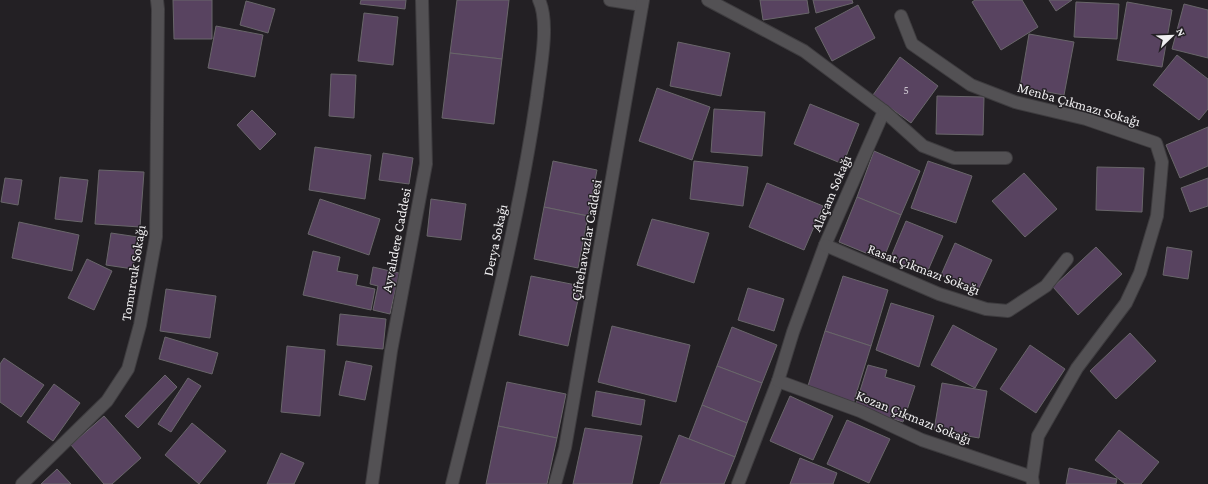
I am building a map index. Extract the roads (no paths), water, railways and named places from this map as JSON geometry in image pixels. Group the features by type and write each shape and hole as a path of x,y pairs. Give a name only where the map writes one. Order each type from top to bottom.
{"street":[{"name":"Tomurcuk Sokağı","path":"22,484 108,401 128,369 140,325 156,237 157,0"},
{"name":"Ayvalıdere Caddesi","path":"372,484 391,352 426,164 422,0"},
{"name":"Derya Sokağı","path":"452,484 497,302 528,161 543,48 543,7 539,0"},
{"path":"610,0 643,2"},
{"path":"708,0 804,51 884,111 923,146 954,158 1006,158"},
{"name":"Çiftehavuzlar Caddesi","path":"555,484 565,448 643,2"},
{"name":"Menba Çıkmazı Sokağı","path":"901,16 912,44 971,85 1015,102 1086,119 1156,143 1162,162 1157,216 1140,273 1126,304 1077,368 1038,436 1032,480"},
{"name":"Alaçam Sokağı","path":"738,484 778,381 793,332 825,245 884,111"},
{"name":"Rasat Çıkmazı Sokağı","path":"825,245 938,294 986,309 1008,311 1046,286 1067,259"},
{"name":"Kozan Çıkmazı Sokağı","path":"778,381 860,411 922,440 1032,480"}]}
